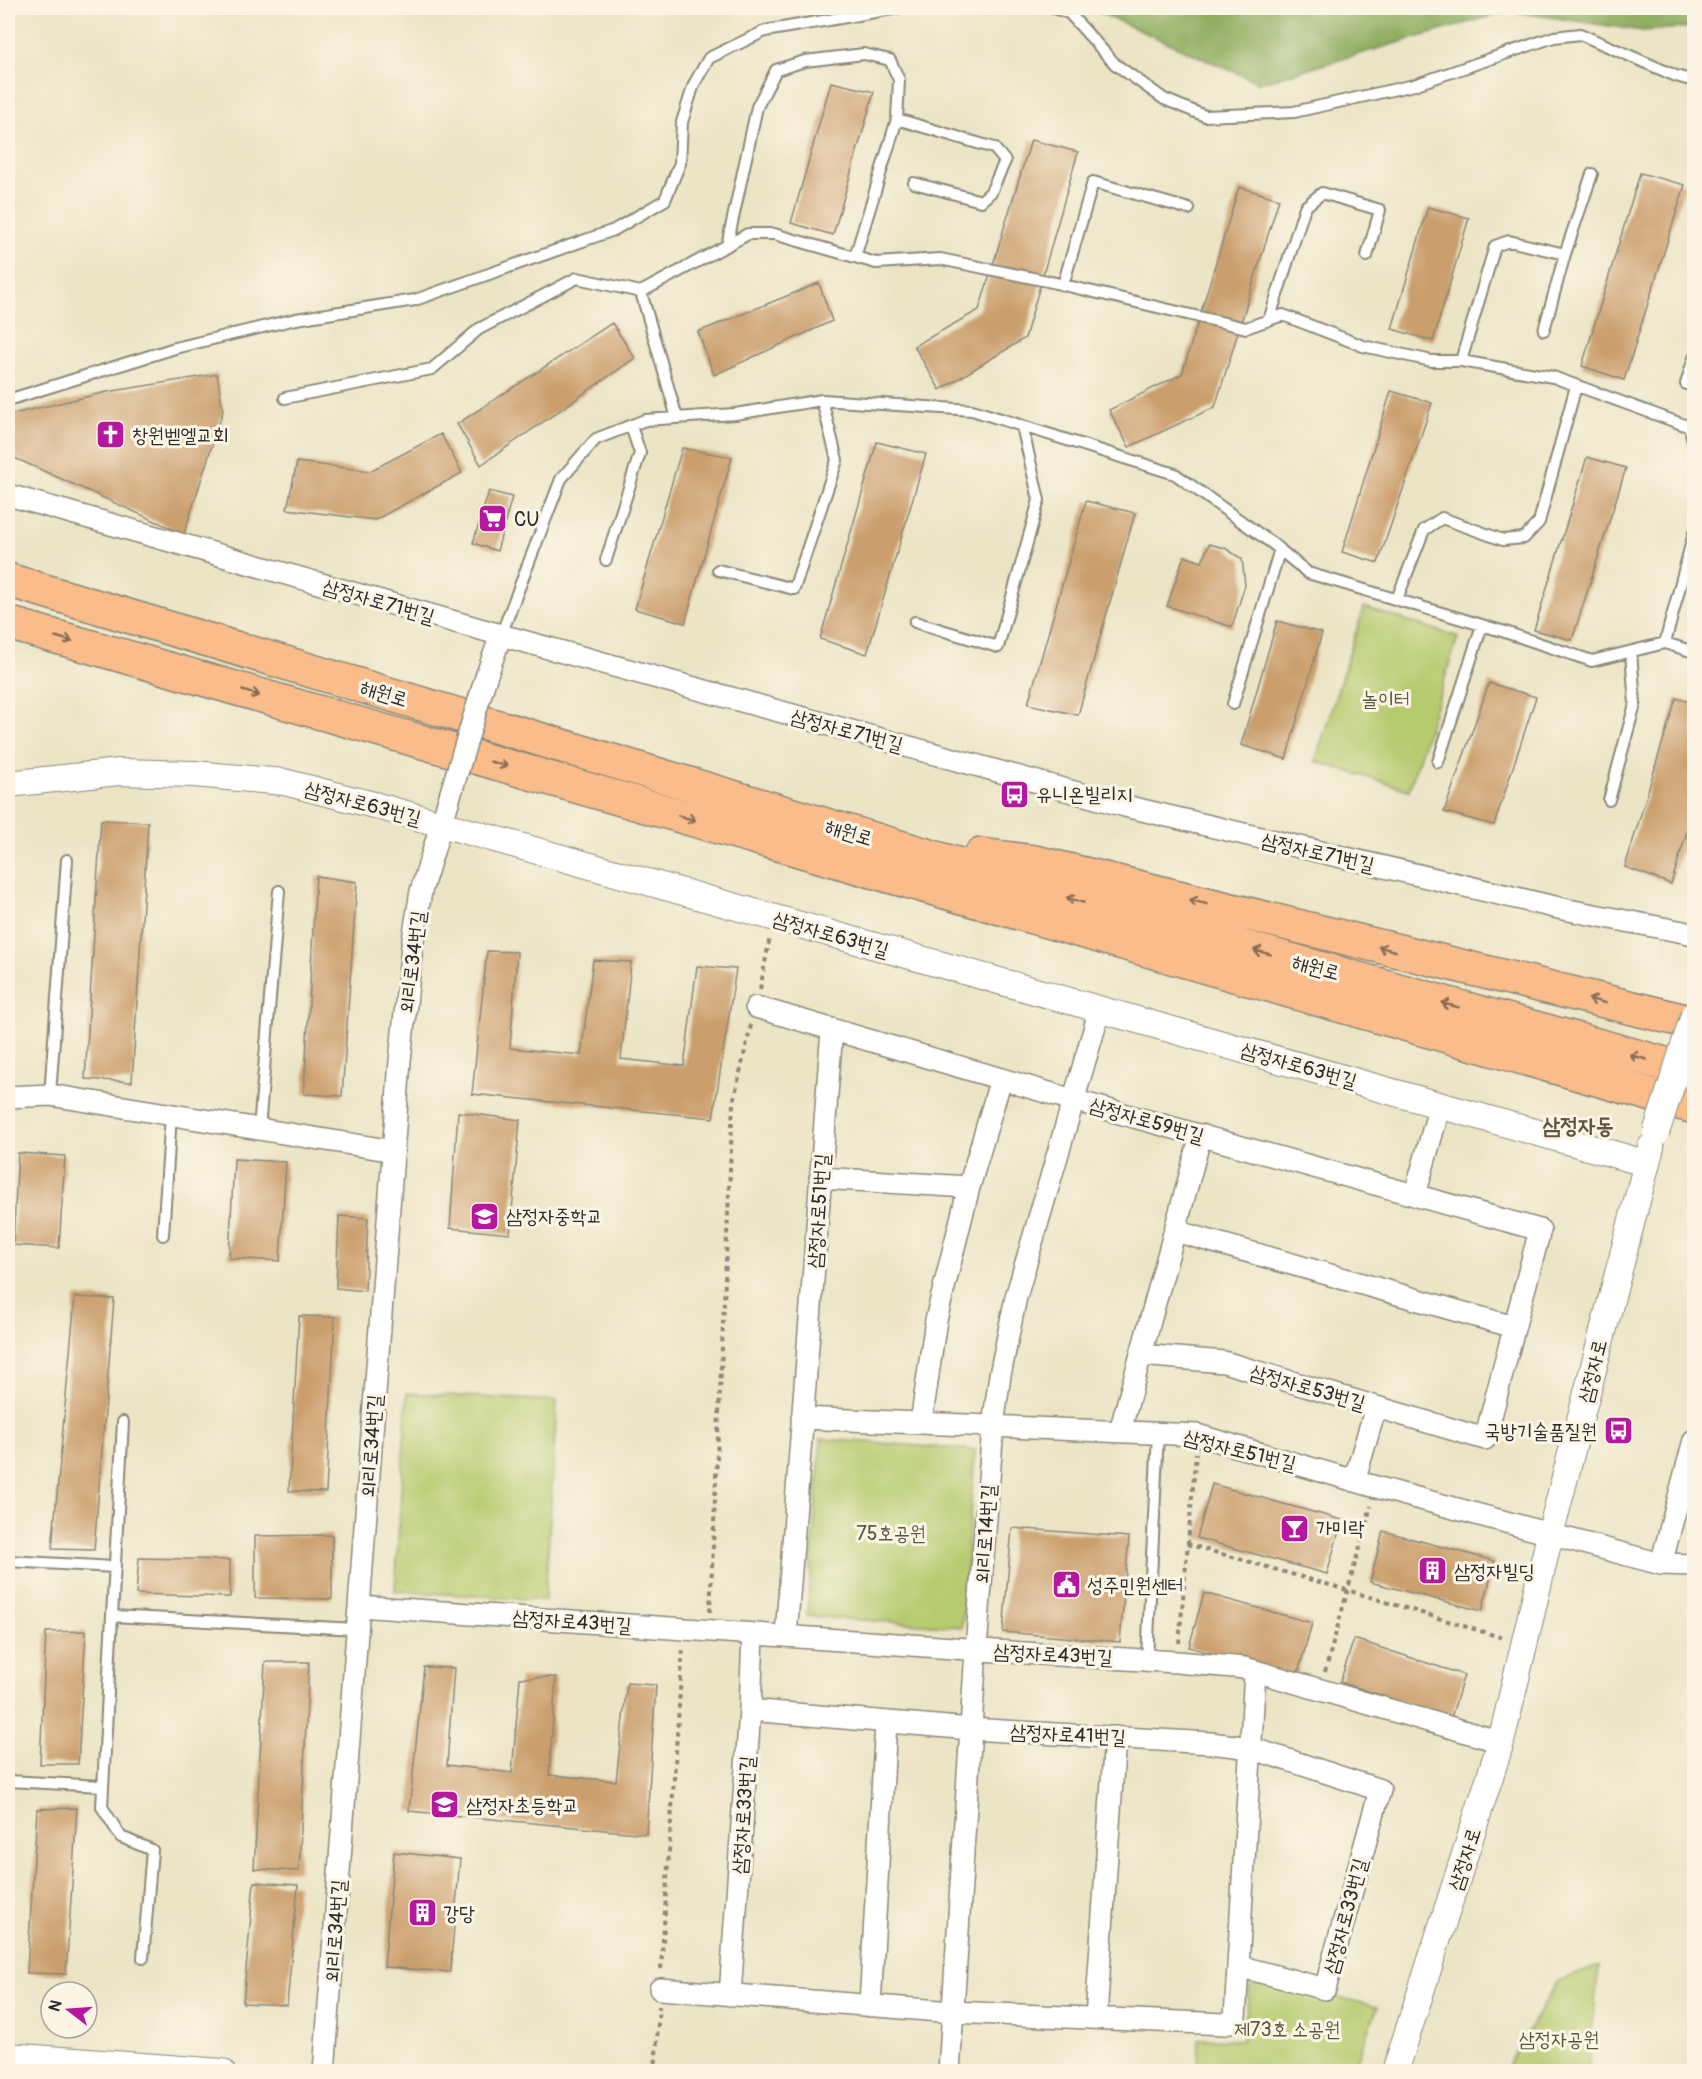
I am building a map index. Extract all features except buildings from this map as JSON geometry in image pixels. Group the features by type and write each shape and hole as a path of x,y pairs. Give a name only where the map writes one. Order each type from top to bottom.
{"highway":[{"name":"해원로","path":"8,580 1110,910 1695,1072"},
{"name":"해원로","path":"8,623 1695,1107"},
{"path":"889,844 1035,862 1695,1023"}],"street":[{"name":"삼정자로71번길","path":"8,495 501,635 1125,807 1563,909 1695,934"},
{"name":"외리로34번길","path":"324,2072 393,1151 412,946 421,891 501,635"},
{"name":"삼정자로63번길","path":"8,784 119,772 194,774 284,782 441,824 1646,1163"},
{"name":"삼정자로59번길","path":"756,1007 1073,1100 1540,1230"},
{"name":"외리로14번길","path":"949,2072 976,1650 993,1426 1000,1374 1016,1298 1100,1009"},
{"name":"삼정자로","path":"1395,2072 1501,1742 1550,1535 1646,1163 1695,1015"},
{"name":"삼정자로51번길","path":"832,1029 802,1418 1197,1435 1354,1481 1660,1564 1695,1565"},
{"path":"921,1423 936,1320 969,1187 1001,1078"},
{"path":"8,1097 50,1095 393,1151"},
{"path":"1414,1195 1440,1105"},
{"path":"1120,1431 1201,1135"},
{"path":"820,1178 969,1187"},
{"name":"삼정자로53번길","path":"1141,1355 1224,1362 1485,1439 1540,1230"},
{"path":"1175,1231 1514,1327"},
{"path":"1354,1481 1376,1407"},
{"path":"786,1636 802,1418"},
{"path":"1660,1564 1695,1440"},
{"name":"삼정자로43번길","path":"359,1606 1245,1668 1501,1742"},
{"name":"삼정자로33번길","path":"730,1995 750,1710 753,1634"},
{"path":"660,1989 953,2012 1225,2024 1234,2018 1256,1671"},
{"name":"삼정자로41번길","path":"750,1710 971,1729 1210,1743 1251,1748 1380,1790"},
{"path":"870,2006 886,1722"},
{"path":"1096,2018 1115,1737"},
{"name":"삼정자로33번길","path":"1238,1966 1325,1989 1380,1790"},
{"path":"8,2056 222,2072"}],"lane":[{"path":"8,400 175,348 296,319 414,300 614,230 665,200 680,164 682,122 694,84 709,58 765,30 898,8"},
{"path":"1054,8 1069,13 1115,64 1164,99 1205,116 1294,112 1414,85 1554,37 1580,34 1676,76 1695,81"},
{"path":"727,246 757,107 776,70 805,61 864,54 890,60 899,80 897,119 855,257"},
{"path":"897,119 994,148 1005,161 991,192 981,201 914,183"},
{"path":"1544,330 1565,254 1592,174"},
{"path":"1063,285 1093,182 1190,209"},
{"path":"1269,320 1305,207 1322,193 1380,210 1367,256"},
{"path":"285,398 432,369 479,328 578,278 641,292 748,234 774,234 876,263 940,259 1246,328 1283,315 1363,346 1432,362 1461,361 1553,377 1690,427 1695,447"},
{"path":"1461,361 1495,246 1509,241 1565,254"},
{"path":"641,292 677,418"},
{"path":"1686,384 1695,358"},
{"path":"1397,600 1424,530 1442,518 1503,540 1524,538 1539,522 1576,386"},
{"path":"718,570 794,589 837,460 822,400"},
{"path":"501,635 561,479 596,439 645,420 735,414 822,400 972,410 1175,474 1280,549 1308,573 1482,625 1592,661 1665,643 1695,652"},
{"path":"606,560 640,453 631,426"},
{"path":"915,622 998,646 1039,500 1022,426"},
{"path":"1665,643 1695,533"},
{"path":"1233,704 1280,549"},
{"path":"1438,762 1482,625"},
{"path":"1609,801 1635,704 1631,652"},
{"path":"50,1095 67,860"},
{"path":"259,1129 279,891"},
{"path":"163,1235 171,1115"},
{"path":"123,1422 102,1807 121,1837 152,1850 143,1958"},
{"path":"1147,1660 1158,1433"},
{"path":"8,1561 115,1567"},
{"path":"112,1616 357,1629"},
{"path":"8,1780 102,1786"}],"path":[{"path":"709,1631 733,1103"},
{"path":"1177,1662 1197,1435"},
{"path":"1320,1690 1377,1487"},
{"path":"1187,1544 1347,1590 1524,1645"},
{"path":"656,2072 684,1629"}],"green space":[{"path":"1089,8 1694,8 1694,27 1643,31 1509,11 1259,83"},
{"name":"놀이터","path":"1364,607 1458,637 1409,790 1315,761"},
{"path":"407,1393 557,1401 545,1600 395,1591"},
{"name":"75호공원","path":"821,1439 975,1450 962,1627 807,1616"},
{"name":"삼정자공원","path":"1599,1966 1588,2071 1504,2071 1558,1981"},
{"name":"제73호 소공원","path":"1251,1979 1378,2006 1353,2071 1198,2072 1199,2039 1243,2040"}],"place":[{"name":"창원벧엘교회","path":"111,435"},
{"name":"CU","path":"493,519"},
{"name":"유니온빌리지","path":"1015,794"},
{"name":"삼정자중학교","path":"485,1216"},
{"name":"국방기술품질원","path":"1618,1431"},
{"name":"가미락","path":"1295,1528"},
{"name":"삼정자빌딩","path":"1433,1571"},
{"name":"성주민원센터","path":"1066,1585"},
{"name":"삼정자초등학교","path":"445,1805"},
{"name":"강당","path":"422,1913"}],"district":[{"name":"삼정자동","path":"1578,1125"}]}
